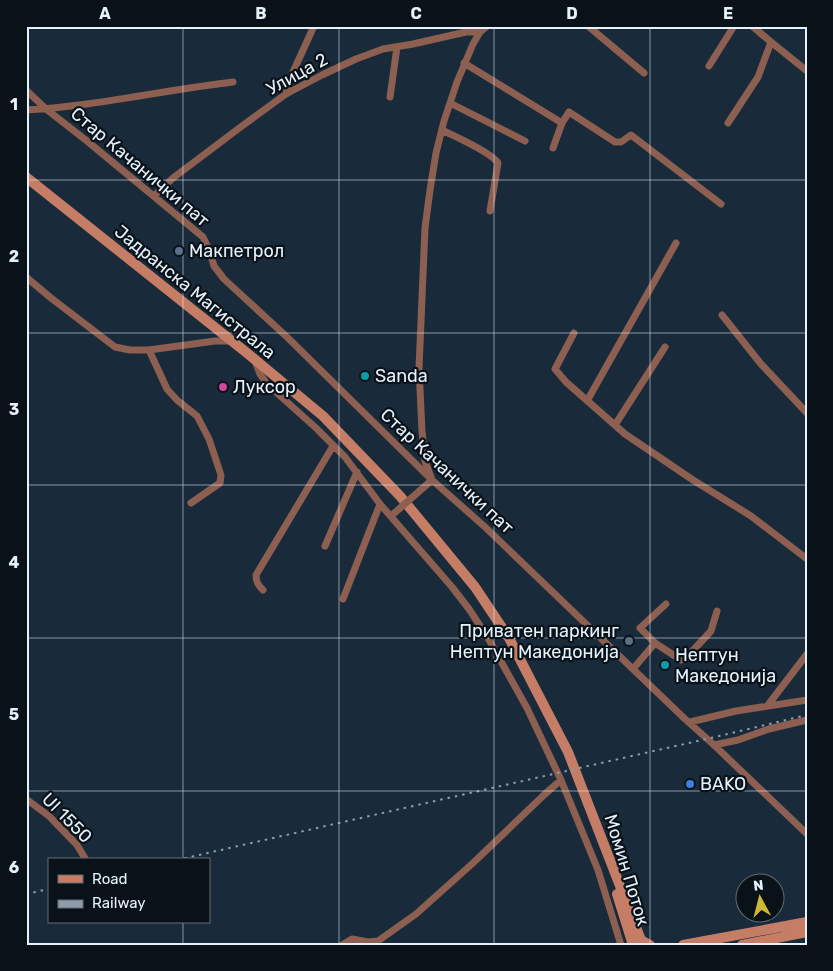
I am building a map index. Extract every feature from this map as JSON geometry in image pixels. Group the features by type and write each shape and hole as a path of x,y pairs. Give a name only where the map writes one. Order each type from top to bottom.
{"street":[{"path":"286,94 288,83 314,26"},
{"path":"391,516 432,480 425,461 419,368 426,228 430,190 436,153 450,103 473,44 480,32 487,26"},
{"path":"588,26 644,73"},
{"path":"709,66 734,26"},
{"path":"752,26 807,71"},
{"name":"Улица 2","path":"154,196 173,178 286,94 322,75 383,49 466,32 480,32"},
{"path":"728,123 758,77 771,42"},
{"path":"390,97 397,47"},
{"path":"464,63 562,123"},
{"path":"26,110 76,106 233,82"},
{"name":"Стар Качанички пат","path":"26,90 46,109 203,237 214,266 224,279 287,337 432,480 485,527 807,834"},
{"path":"450,103 525,141"},
{"path":"553,148 562,123 569,112 615,142 621,142 631,135 721,204"},
{"path":"442,130 495,158 498,163 490,211"},
{"name":"Јадранска Магистрала","path":"26,177 323,416 400,496 475,587 509,638 568,752 590,805"},
{"path":"588,401 676,244"},
{"path":"26,277 115,347 130,350 149,350 215,341 230,341"},
{"path":"722,315 761,364 807,413"},
{"path":"574,332 555,369 566,382 625,434 751,516 807,559"},
{"path":"615,425 665,347"},
{"path":"149,350 167,389 197,416 209,439 221,475 220,483 191,503"},
{"path":"255,361 266,384 316,428 345,457 380,504 452,587 488,638 527,708 561,780 598,870 621,945"},
{"path":"263,590 256,580 256,575 333,446"},
{"path":"325,546 357,472"},
{"path":"343,599 380,504"},
{"path":"666,604 640,628 655,643 681,660 686,658 711,631 717,611"},
{"path":"633,669 655,643"},
{"path":"768,705 807,654"},
{"path":"690,722 768,705 804,701 807,692"},
{"path":"714,744 738,740 769,729 807,720"},
{"path":"342,945 352,939 368,942 378,941 416,914 561,780"},
{"name":"Ul 1550","path":"26,799 49,816 77,845 85,858"},
{"path":"590,805 641,940 650,945"},
{"name":"Момин Поток","path":"590,805 633,945"},
{"path":"682,945 807,922"},
{"path":"742,945 807,932"},
{"path":"754,945 807,932"}],"railway":[{"path":"186,858 807,715"},
{"path":"26,894 48,889"}],"place":[{"name":"Макпетрол","path":"179,251"},
{"name":"Sanda","path":"365,376"},
{"name":"Луксор","path":"223,387"},
{"name":"Приватен паркинг Нептун Македонија","path":"629,641"},
{"name":"Нептун Македонија","path":"665,665"},
{"name":"BAKO","path":"690,784"}]}
